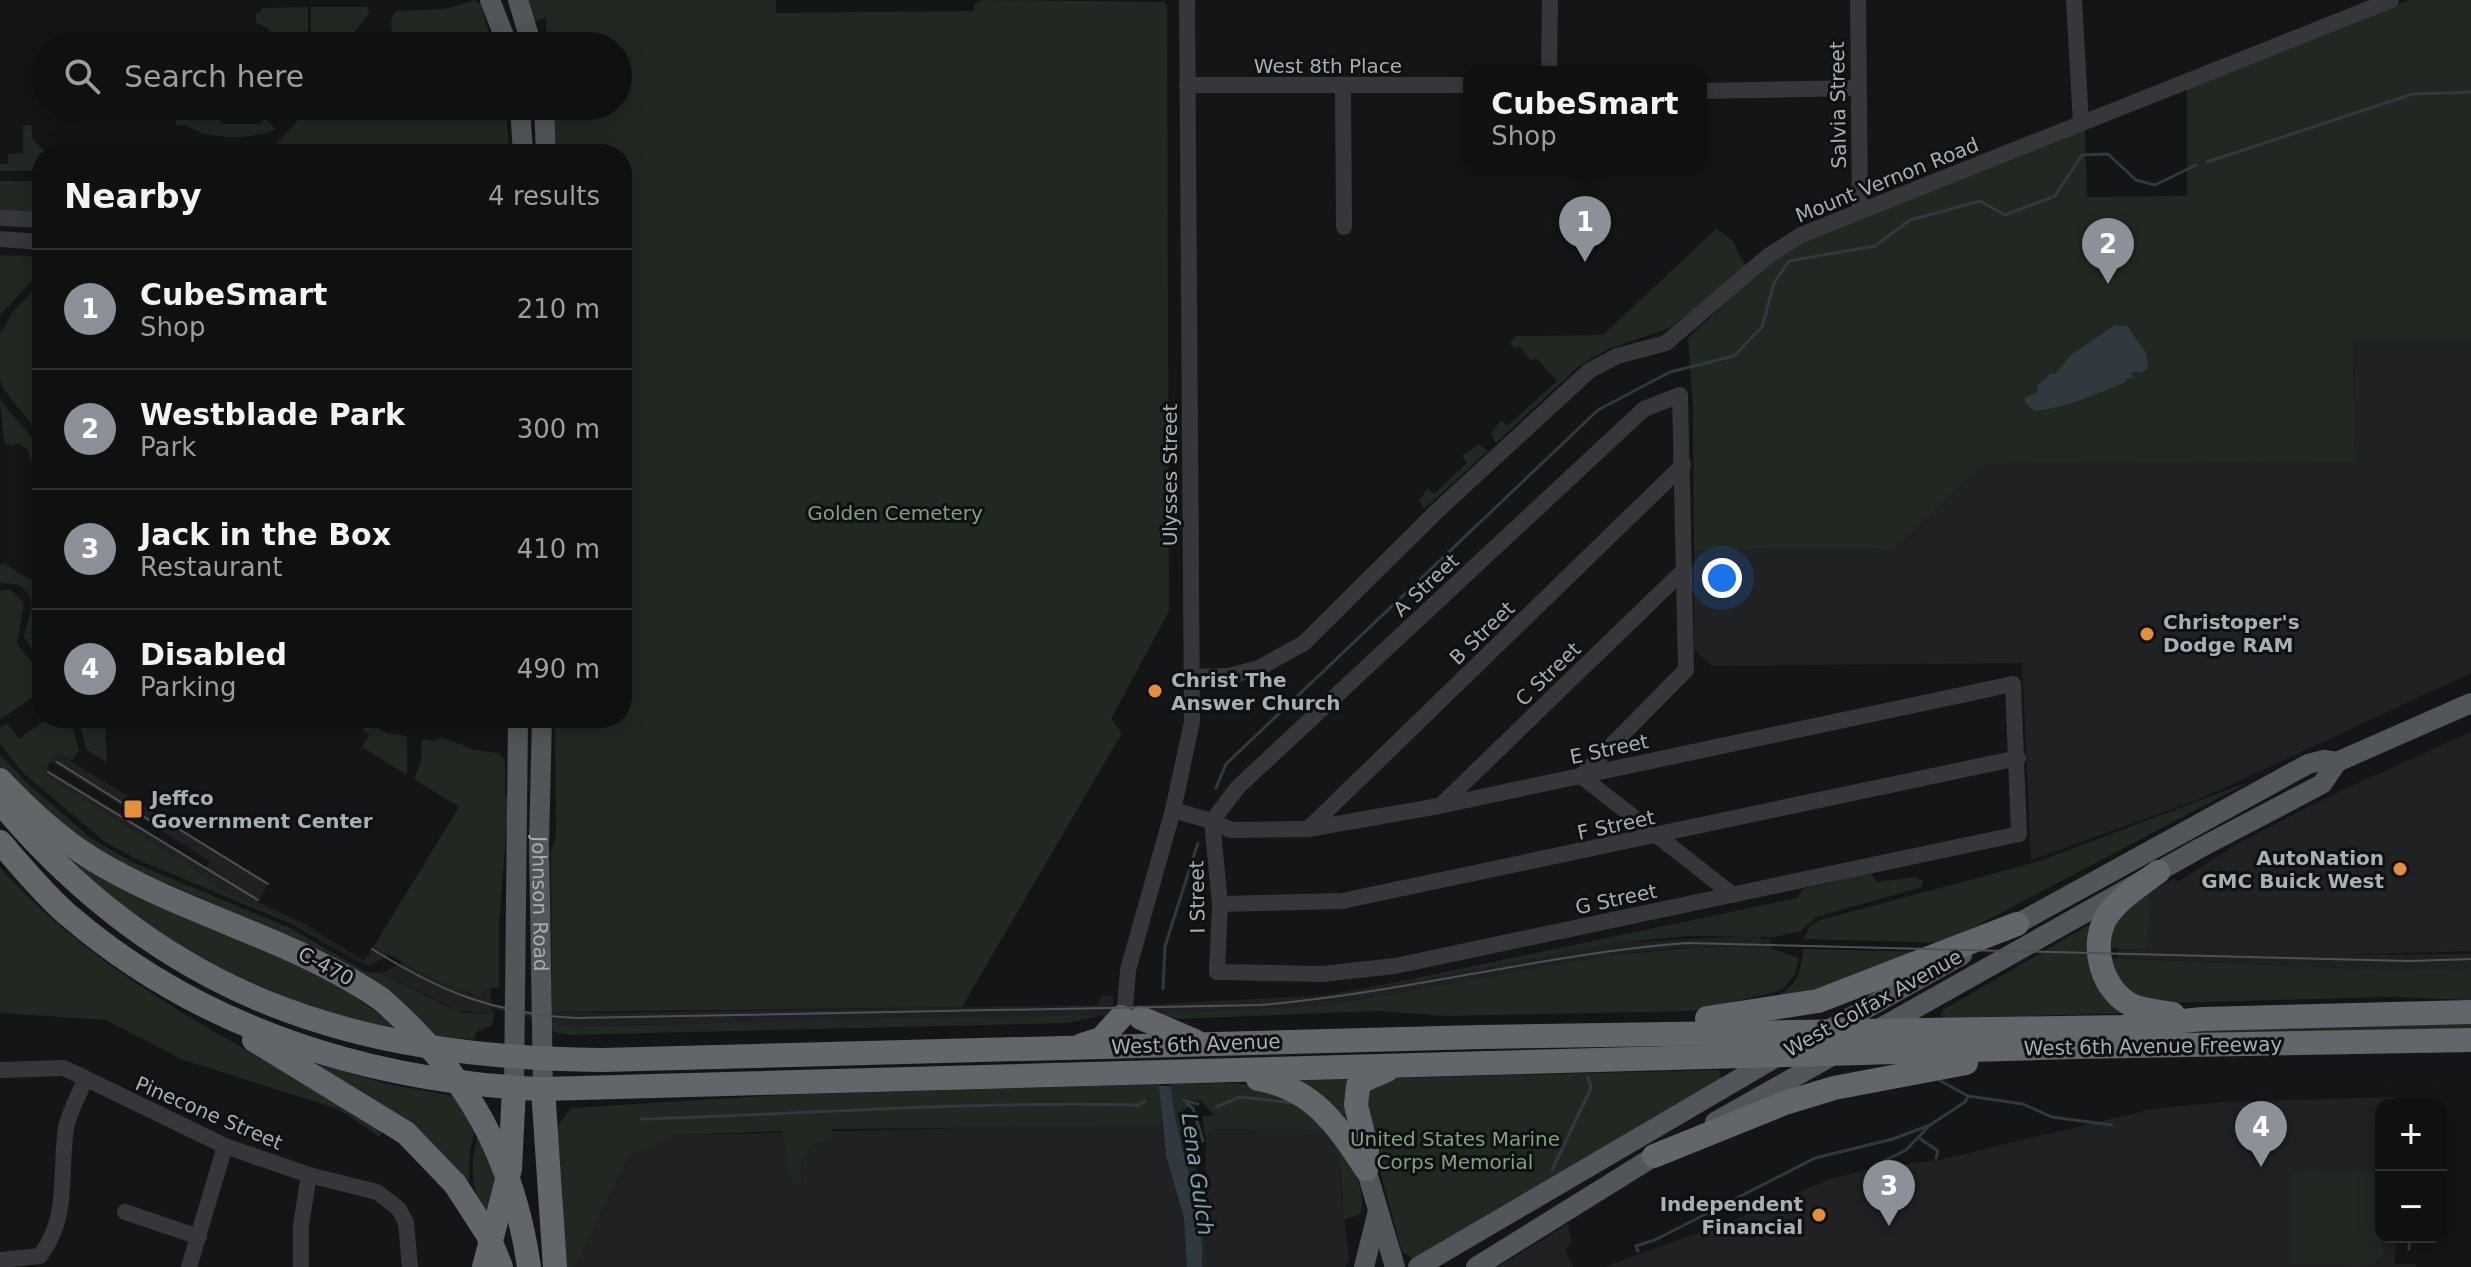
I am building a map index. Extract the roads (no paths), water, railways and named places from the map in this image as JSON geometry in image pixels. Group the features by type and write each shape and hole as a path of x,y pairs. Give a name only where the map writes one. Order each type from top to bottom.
{"highway":[{"name":"C-470","path":"0,780 46,825 95,860 301,952 381,999 423,1038 476,1107 499,1152 517,1200 529,1267"},
{"name":"West 6th Avenue","path":"0,802 46,854 114,916 219,983 331,1026 424,1047 542,1059 1879,1029"},
{"path":"0,842 66,913 153,976 238,1023 257,1043 365,1104 406,1133 455,1184 488,1235 501,1267"},
{"path":"2158,872 2109,913 2098,945 2102,967 2116,991 2136,1007 2203,1019"},
{"path":"1479,1037 1783,1008 1851,990 2017,924"},
{"name":"West 6th Avenue Freeway","path":"1879,1029 2122,1027 2203,1019 2471,1012"},
{"path":"1072,1048 1101,1039 1131,1017 1201,1044"},
{"name":"West 6th Avenue","path":"238,1023 322,1053 388,1071 449,1083 543,1089 1835,1054"},
{"name":"West 6th Avenue Freeway","path":"1835,1054 2471,1040"},
{"path":"1654,1156 1785,1103 1834,1088 1901,1073 2075,1047"},
{"path":"1366,1169 1367,1150 1356,1105 1358,1086 1369,1075 1397,1066"},
{"path":"1220,1072 1295,1089 1338,1125 1366,1169"},
{"path":"549,1219 554,1188 551,1137 556,1110 573,1099 620,1087"},
{"path":"484,1267 510,1169 514,1088"},
{"path":"543,1089 549,1219 555,1267"}],"main road":[{"path":"490,0 503,32"},
{"path":"518,0 528,32"},
{"path":"521,120 522,144"},
{"path":"545,120 546,144"},
{"name":"West Colfax Avenue","path":"1418,1267 1777,1057 2285,775 2316,761 2337,762 2471,703"},
{"name":"Johnson Road","path":"514,1088 518,728"},
{"path":"521,728 535,751 539,844"},
{"name":"Johnson Road","path":"542,728 539,844 543,1089"},
{"name":"West Colfax Avenue","path":"1476,1267 1654,1156 2158,872 2322,784 2337,762"},
{"path":"1366,1169 1395,1267"},
{"path":"1364,1267 1378,1211"}],"street":[{"name":"Ulysses Street","path":"1131,1017 1125,1008 1128,970 1173,810 1192,722 1187,0"},
{"path":"1549,66 1550,0"},
{"name":"Salvia Street","path":"1858,0 1860,209"},
{"path":"2074,0 2081,123"},
{"name":"Mount Vernon Road","path":"1191,677 1229,676 1259,668 1304,643 1437,511 1589,371 1617,356 1666,343 1768,256 1801,235 2391,0"},
{"name":"West 8th Place","path":"1187,85 1463,85"},
{"path":"1343,87 1344,227"},
{"path":"1707,91 1857,88"},
{"path":"0,218 32,220"},
{"path":"0,239 32,241"},
{"name":"A Street","path":"1212,821 1238,787 1644,409 1680,395 1683,465"},
{"path":"1683,465 1686,670 1581,776 1733,895"},
{"name":"B Street","path":"1308,829 1683,465"},
{"name":"C Street","path":"1439,806 1683,571"},
{"name":"E Street","path":"1173,810 1231,830 1308,829 1439,806 2013,684 2018,758"},
{"name":"G Street","path":"1217,972 1322,974 1395,966 2019,834 2018,758"},
{"name":"F Street","path":"1220,904 1342,901 1657,837 2018,758"},
{"name":"I Street","path":"1212,821 1220,904 1217,972"},
{"name":"Pinecone Street","path":"0,1070 64,1068 225,1146 309,1175 377,1192 399,1209 410,1235 410,1267"},
{"path":"0,1260 40,1256 52,1241 59,1224 67,1125 85,1080"},
{"path":"189,1267 225,1146"},
{"path":"301,1267 301,1225 309,1175"},
{"path":"125,1212 199,1237"}],"waterway":[{"path":"2207,162 2413,94 2471,92"},
{"path":"1216,788 1226,764 1598,410 1670,372 1734,356 1762,327 1774,283 1789,261 1875,246 1910,220 1980,201 2005,215 2055,196 2082,155 2108,154 2136,180 2155,185 2196,165"},
{"path":"1163,989 1165,946 1198,843"},
{"path":"1552,1170 1591,1088 1588,1077"},
{"path":"1638,1251 1636,1246 1655,1240 1815,1158 1893,1139 1930,1125 1965,1102 1968,1096 1939,1080"},
{"path":"1968,1096 2023,1104 2052,1117 2112,1125"},
{"path":"1216,1107 1240,1097 1294,1103"},
{"name":"Lena Gulch","path":"1183,1100 1198,1104"},
{"path":"641,1119 952,1106 1139,1105 1145,1101"},
{"name":"Lena Gulch","path":"1186,1103 1193,1108 1203,1141"},
{"path":"1884,1161 1906,1150 1928,1127"},
{"path":"1919,1138 1938,1151 1936,1158"},
{"path":"2409,1249 2410,1243"}],"tram line":[{"path":"57,762 162,828"},
{"path":"48,772 258,900"},
{"path":"156,815 268,884"},
{"path":"372,949 421,977 469,998 518,1011 575,1018 1261,1005 1368,992 1633,948 1686,943 2409,961 2471,959"}],"place":[{"name":"CubeSmart","path":"1585,262"},
{"name":"Westblade Park","path":"2108,284"},
{"name":"Christoper's Dodge RAM","path":"2147,634"},
{"name":"Christ The Answer Church","path":"1155,691"},
{"name":"Jeffco Government Center","path":"133,809"},
{"name":"AutoNation GMC Buick West","path":"2400,869"},
{"name":"Disabled","path":"2261,1167"},
{"name":"Independent Financial","path":"1819,1215"},
{"name":"Jack in the Box","path":"1889,1226"}],"park label":[{"name":"Golden Cemetery","path":"895,513"},
{"name":"United States Marine Corps Memorial","path":"1455,1150"}]}
